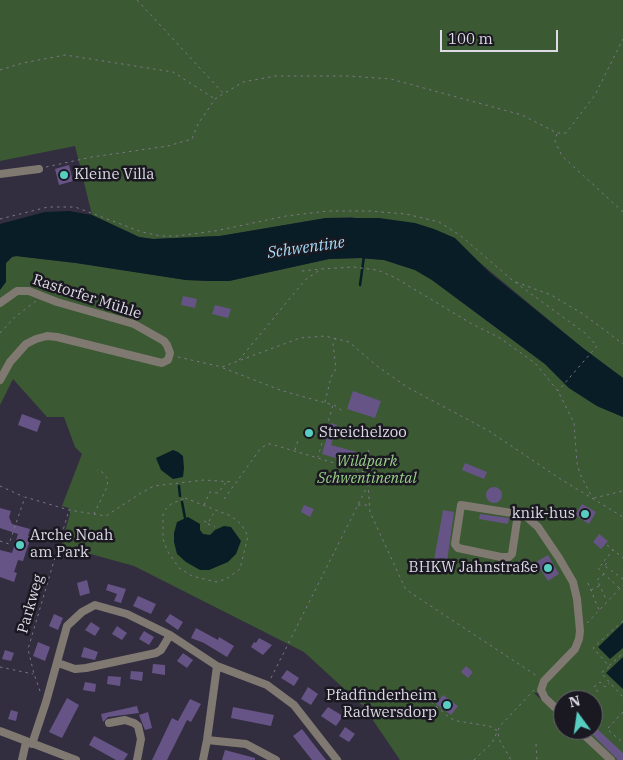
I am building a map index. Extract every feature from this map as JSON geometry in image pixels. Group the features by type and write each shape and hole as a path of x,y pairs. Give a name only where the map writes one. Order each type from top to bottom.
{"street":[{"path":"0,174 39,169"},
{"name":"Rastorfer Mühle","path":"0,303 12,293 22,290 43,296 56,302 134,324 164,341 170,355"},
{"path":"0,380 10,362 26,344 47,336 162,363 168,360 170,355"},
{"path":"518,514 512,554 509,557 458,548 454,540 461,505 518,514 527,517 538,527 574,582 580,631 576,649 542,684 545,698 553,706"},
{"path":"22,760 46,702 67,626 82,612 96,604 127,614 170,635 217,666 267,685 294,705 337,760"},
{"path":"58,664 75,669 86,668 156,653 161,650 170,635"},
{"path":"203,760 217,666"},
{"path":"109,723 125,720 138,726 140,739 137,760"},
{"path":"0,731 76,760"},
{"path":"207,740 246,744 276,760"},
{"path":"590,740 611,760"}],"path":[{"path":"137,0 223,94"},
{"path":"39,169 92,157 168,146 192,139 198,124 215,99 243,82 276,76 348,76 391,79 522,115 557,133 566,133 595,95 623,39"},
{"path":"0,70 23,63 65,55 173,72 215,99"},
{"path":"557,133 555,141 562,156 623,212"},
{"path":"0,219 48,207 75,207 142,232 161,236 215,231 286,216 328,210 406,214 439,222 461,236 512,280 585,333 597,346 558,391"},
{"path":"302,271 363,268 377,270 394,277 472,324 500,338 535,363 558,391 574,423 577,463 580,474 593,498"},
{"path":"239,360 305,280 321,269"},
{"path":"512,280 550,295 583,314 623,344"},
{"path":"0,333 15,316 43,296"},
{"path":"222,368 300,338 325,336 349,342 377,366 407,387 489,431 553,475 623,517"},
{"path":"325,402 331,377 336,370 334,344 336,338"},
{"path":"170,355 222,368 283,390 325,402 344,412"},
{"path":"318,458 333,405"},
{"path":"294,451 298,440"},
{"path":"224,499 264,445 271,444 371,474"},
{"path":"267,685 368,484 371,474 368,450"},
{"path":"94,515 107,487 108,479 102,472 97,470"},
{"path":"0,486 25,497 69,510 106,516 154,486 204,480 228,480 235,482"},
{"path":"204,505 210,492 218,493 228,480"},
{"path":"368,484 372,518 410,594 542,684 500,726 492,743 474,760"},
{"path":"593,498 623,492"},
{"path":"0,541 10,544 25,497"},
{"path":"185,498 216,510 231,516 241,524 248,536 240,569 216,582 192,576 179,568 172,560 163,539 163,516 165,510 171,504 185,498"},
{"path":"358,504 369,505"},
{"name":"Parkweg","path":"46,702 43,700 34,674 28,648 69,510"},
{"path":"208,523 216,510"},
{"path":"204,521 215,527"},
{"path":"607,545 623,558"},
{"path":"605,566 607,563 604,561 613,550"},
{"path":"620,589 598,568 602,564 623,580"},
{"path":"604,574 596,580 608,601"},
{"path":"588,583 599,610"},
{"path":"580,631 623,585"},
{"path":"591,590 600,586"},
{"path":"609,666 593,648 623,621"},
{"path":"623,653 601,673 623,697"},
{"path":"0,667 34,674"},
{"path":"596,690 594,687 600,682 605,687 610,682"},
{"path":"431,702 450,718 457,721 489,726 498,732 499,739 511,760"},
{"path":"623,712 607,729 623,743"},
{"path":"536,744 537,760"}],"green space":[{"path":"0,0 623,0 623,378 584,349 479,262 352,217 326,218 220,236 153,239 139,237 92,215 75,146 0,161"},
{"name":"Wildpark Schwentinental","path":"12,257 76,263 186,280 210,281 229,281 329,259 360,258 384,260 415,270 432,280 545,364 569,388 597,406 623,417 623,760 614,760 594,740 603,740 603,690 553,690 553,700 545,692 534,693 553,711 553,740 585,740 606,760 400,760 364,707 304,652 134,566 87,553 58,557 70,514 69,508 62,506 82,454 75,447 64,417 47,417 13,379 0,405 0,264 6,263"}],"water":[{"name":"Schwentine","path":"69,211 92,215 139,237 153,239 220,236 326,218 379,218 415,223 434,229 455,238 490,273 623,378 623,417 597,406 569,388 545,364 432,280 415,270 384,260 360,258 329,259 229,281 210,281 186,280 16,256 6,263 6,282 0,290 0,224 45,212"},
{"path":"173,450 183,456 184,468 183,477 173,479 161,470 156,458"},
{"path":"188,517 200,524 200,530 203,534 210,535 215,530 224,526 231,527 241,541 236,554 228,562 209,570 200,570 186,562 177,554 174,533 177,522"},
{"path":"623,623 623,648 610,659 598,647"},
{"path":"623,657 623,689 606,673"}],"building":[{"name":"Kleine Villa","path":"69,165 73,181 59,185 55,169"},
{"path":"183,296 197,299 195,308 181,305"},
{"path":"215,305 231,309 228,318 212,314"},
{"path":"353,391 381,401 375,418 347,409"},
{"path":"22,414 41,421 37,432 18,425"},
{"path":"331,423 337,425 331,445 364,454 362,459 365,459 363,466 322,454"},
{"path":"465,463 487,472 484,479 462,470"},
{"path":"494,487 500,489 502,495 500,501 494,503 488,501 486,495 488,489"},
{"name":"knik-hus","path":"582,504 596,512 589,524 575,515"},
{"path":"304,505 314,509 310,517 301,512"},
{"path":"0,508 11,511 9,517 12,524 30,529 28,536 31,537 23,561 18,560 14,572 17,573 14,582 0,577 0,550 12,553 18,534 0,528"},
{"path":"443,510 454,512 447,562 434,560"},
{"path":"480,514 509,518 508,524 479,519"},
{"path":"599,534 608,541 601,549 593,542"},
{"name":"BHKW Jahnstraße","path":"548,555 559,574 548,581 536,562"},
{"path":"87,580 90,593 80,596 77,583"},
{"path":"108,584 126,589 121,603 114,601 117,594 106,590"},
{"path":"138,596 156,604 151,614 133,606"},
{"path":"54,614 63,618 58,630 49,626"},
{"path":"170,614 183,622 178,630 165,621"},
{"path":"91,622 100,628 95,636 85,630"},
{"path":"117,626 127,633 122,640 112,634"},
{"path":"196,628 218,640 219,637 234,646 227,657 204,643 191,638"},
{"path":"144,631 154,637 149,645 139,639"},
{"path":"259,638 272,645 263,655 251,647"},
{"path":"38,642 50,647 45,661 33,656"},
{"path":"84,647 98,652 95,660 81,657"},
{"path":"5,650 14,653 11,661 2,659"},
{"path":"183,653 193,660 187,668 177,661"},
{"path":"153,664 165,665 165,675 152,673"},
{"path":"466,666 473,672 468,678 461,672"},
{"path":"287,670 299,678 294,686 281,678"},
{"path":"131,671 143,672 142,681 130,679"},
{"path":"108,676 121,677 120,686 107,684"},
{"path":"85,682 96,684 95,692 83,690"},
{"path":"308,687 318,694 311,705 301,699"},
{"name":"Pfadfinderheim Radwersdorp","path":"443,695 458,706 451,715 436,704"},
{"path":"67,698 79,705 62,738 49,732"},
{"path":"190,699 201,704 191,722 187,720 167,760 152,760 172,718 178,721"},
{"path":"137,706 139,713 108,717 103,722 101,714"},
{"path":"233,707 274,715 271,726 231,718"},
{"path":"328,707 343,716 336,726 321,716"},
{"path":"11,710 18,712 16,721 8,719"},
{"path":"148,712 152,728 145,730 139,715"},
{"path":"345,727 355,734 349,742 339,736"},
{"path":"302,729 326,760 312,760 293,736"},
{"path":"603,734 623,753 623,760 618,760 598,740 603,740"},
{"path":"94,736 128,754 124,760 116,760 89,745"},
{"path":"225,750 255,758 255,760 222,760"}],"waterway":[{"path":"360,285 364,256"},
{"path":"179,486 180,496"},
{"path":"182,502 185,518"}],"place":[{"name":"Kleine Villa","path":"64,175"},
{"name":"Streichelzoo","path":"309,433"},
{"name":"knik-hus","path":"585,514"},
{"name":"Arche Noah am Park","path":"20,545"},
{"name":"BHKW Jahnstraße","path":"548,568"},
{"name":"Pfadfinderheim Radwersdorp","path":"447,705"}]}
